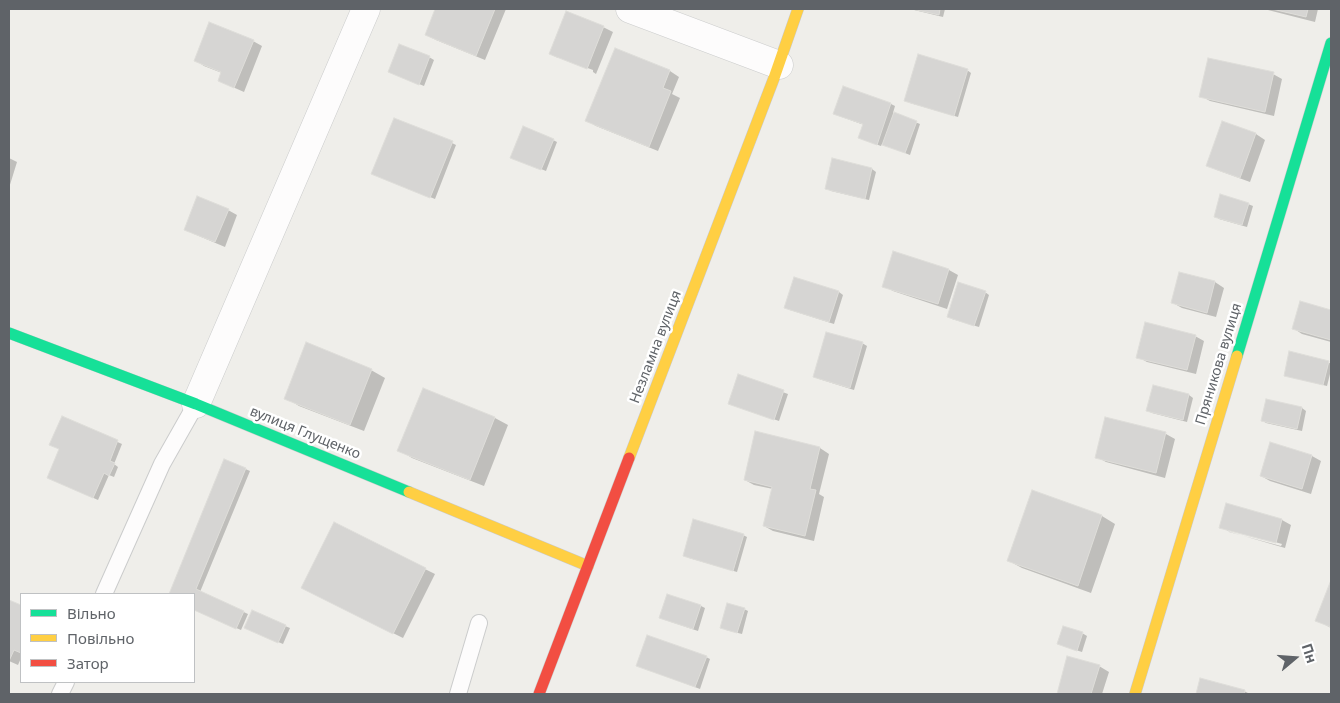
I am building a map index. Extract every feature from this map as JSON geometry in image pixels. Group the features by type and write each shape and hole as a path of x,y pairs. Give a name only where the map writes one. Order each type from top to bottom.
{"street":[{"path":"196,404 366,9"},
{"path":"630,9 779,65"},
{"name":"Незламна вулиця","path":"539,694 779,65 798,9"},
{"name":"Пряникова вулиця","path":"1135,694 1331,43"},
{"name":"вулиця Глущенко","path":"9,333 196,404 588,566"}],"lane":[{"path":"104,593 162,464 196,404"},
{"path":"458,694 479,623"}],"building":[{"path":"435,9 495,9 476,56 425,35"},
{"path":"912,9 940,9 939,15"},
{"path":"1272,9 1308,9 1306,17"},
{"path":"566,11 604,26 587,69 549,54"},
{"path":"209,22 254,40 234,88 218,81 221,72 194,61"},
{"path":"399,44 430,56 419,85 388,72"},
{"path":"615,48 670,70 663,88 671,91 649,147 585,121"},
{"path":"918,54 968,69 954,116 904,101"},
{"path":"1208,58 1274,72 1265,112 1199,97"},
{"path":"843,86 891,103 877,145 858,138 863,124 833,114"},
{"path":"894,112 917,121 905,153 882,145"},
{"path":"394,118 453,141 430,198 371,174"},
{"path":"1222,121 1256,133 1240,178 1206,166"},
{"path":"523,126 554,139 541,170 510,158"},
{"path":"832,158 872,168 865,199 825,189"},
{"path":"1220,194 1249,203 1242,225 1214,217"},
{"path":"197,196 229,209 215,242 184,230"},
{"path":"893,251 949,269 938,304 882,287"},
{"path":"1179,272 1215,281 1207,313 1171,303"},
{"path":"794,277 839,291 829,322 784,308"},
{"path":"958,282 986,291 974,326 947,317"},
{"path":"1300,301 1331,310 1331,340 1292,329"},
{"path":"1145,322 1196,335 1187,370 1136,358"},
{"path":"826,332 863,342 850,388 813,377"},
{"path":"306,342 372,369 350,425 284,399"},
{"path":"1289,351 1329,361 1323,385 1284,376"},
{"path":"738,374 784,390 774,420 728,404"},
{"path":"1153,385 1189,394 1183,420 1146,411"},
{"path":"423,388 495,417 470,480 397,451"},
{"path":"1266,399 1302,407 1297,429 1261,421"},
{"path":"62,416 118,440 110,461 115,463 109,476 104,473 93,498 47,478 59,449 49,445"},
{"path":"1105,417 1166,432 1156,473 1095,458"},
{"path":"755,431 820,447 810,489 816,490 805,536 763,526 772,487 744,480"},
{"path":"1270,442 1312,455 1302,489 1260,476"},
{"path":"224,459 246,468 196,589 244,611 236,629 195,610 195,593 169,593"},
{"path":"1032,490 1102,515 1078,586 1007,561"},
{"path":"1226,503 1282,519 1276,543 1219,528"},
{"path":"693,519 744,534 733,571 683,556"},
{"path":"334,522 426,568 393,634 301,588"},
{"path":"1331,580 1331,627 1315,621"},
{"path":"667,594 701,605 693,629 659,618"},
{"path":"9,600 20,605 20,653 14,650 9,661"},
{"path":"727,603 745,608 737,633 720,628"},
{"path":"252,610 286,625 278,643 244,628"},
{"path":"1063,626 1083,632 1077,651 1057,644"},
{"path":"647,635 707,656 695,687 636,666"},
{"path":"1067,656 1100,665 1091,694 1057,694"},
{"path":"1200,678 1245,690 1244,694 1196,694"}],"traffic: fast":[{"path":"1237,356 1331,43"},
{"path":"9,333 196,404 409,492"}],"traffic: slow":[{"path":"629,458 774,78 798,9"},
{"path":"1135,694 1237,356"},
{"path":"409,492 588,566"}],"traffic: jam":[{"path":"539,694 629,458"}]}
